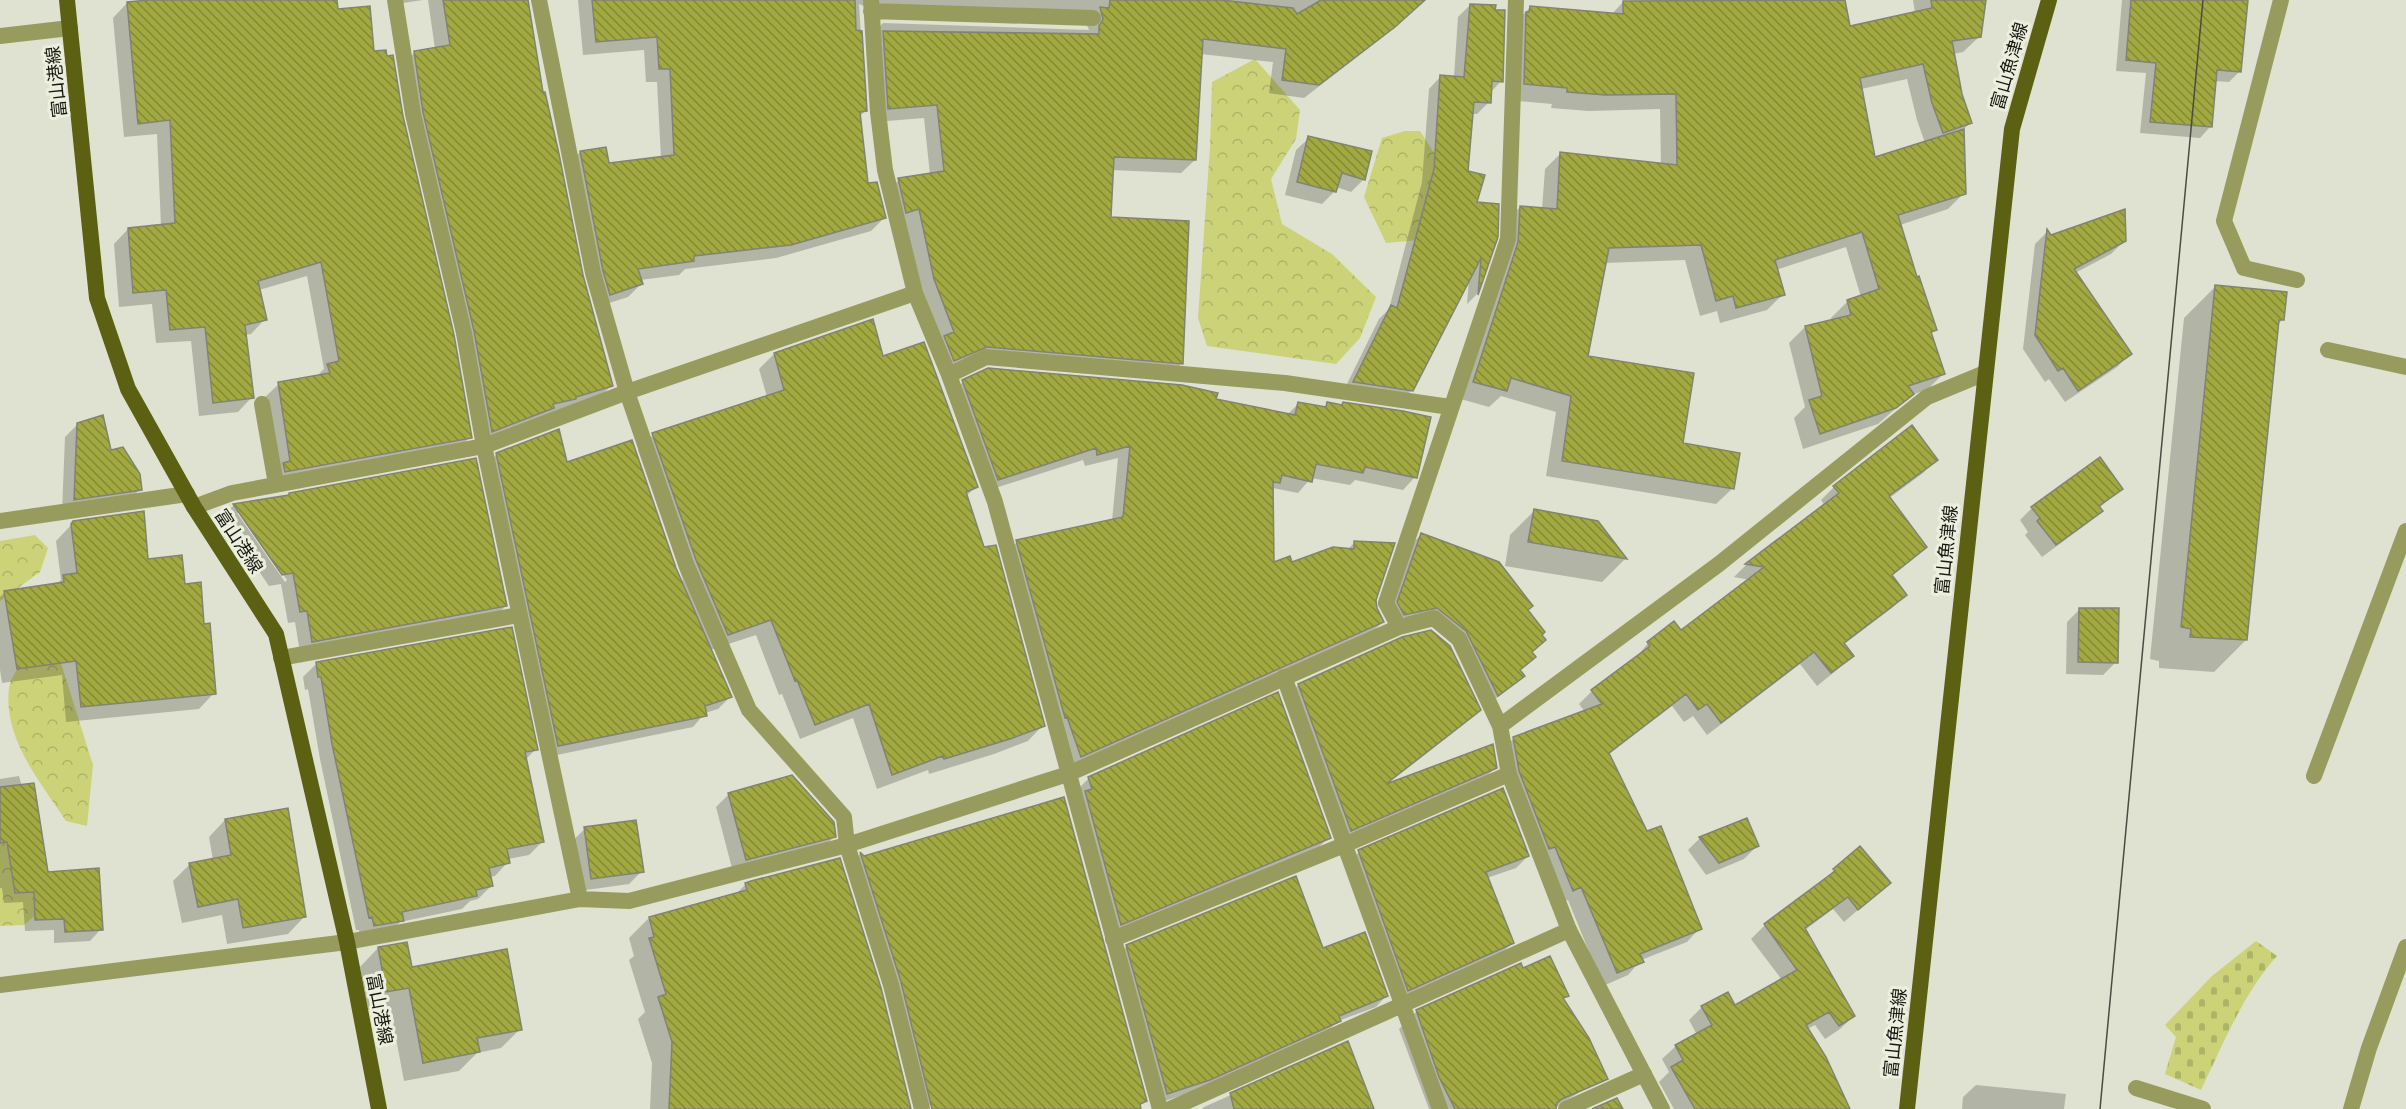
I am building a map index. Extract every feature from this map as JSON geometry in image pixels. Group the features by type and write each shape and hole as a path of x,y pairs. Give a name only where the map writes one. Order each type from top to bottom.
{"main road":[{"name":"富山港線","path":"67,0 97,298 128,389 191,500 276,634 347,942 379,1109"},
{"name":"富山魚津線","path":"1906,1109 2012,129 2049,0"}],"street":[{"path":"395,0 413,114 464,333 484,446 580,899"},
{"path":"540,0 593,273 627,392 686,564 749,710 844,817 847,845 891,985 922,1109"},
{"path":"1399,627 1386,603 1508,239 1516,0"},
{"path":"2281,0 2224,221 2244,268 2297,280"},
{"path":"1093,18 871,6 885,170 915,293 949,375 994,502 1160,1109"},
{"path":"0,36 70,28"},
{"path":"0,521 191,500 484,446 627,392 915,293"},
{"path":"2328,350 2406,367"},
{"path":"949,375 986,357 1285,383 1450,407"},
{"path":"1500,726 1719,564 1928,397 1985,373"},
{"path":"262,404 276,484"},
{"path":"2314,776 2406,531"},
{"path":"281,658 519,615"},
{"path":"0,985 347,942 580,899 629,901 847,845 1068,774 1399,627 1434,618 1459,639 1500,726 1509,774 1569,930 1662,1109"},
{"path":"1284,677 1440,1109"},
{"path":"1113,939 1344,845 1509,774"},
{"path":"1170,1109 1569,930"},
{"path":"2351,1109 2368,1048 2406,946"},
{"path":"1566,1109 1644,1074"},
{"path":"2136,1088 2203,1109"}],"green space":[{"path":"1255,59 1300,110 1296,139 1271,179 1282,224 1332,254 1376,297 1360,338 1336,364 1207,346 1198,318 1210,147 1212,82"},
{"path":"1405,131 1420,131 1450,178 1430,239 1386,243 1364,197 1382,138"},
{"path":"35,535 48,548 40,572 0,601 0,541"},
{"path":"55,644 93,765 87,826 66,821 26,759 12,725 9,688 15,672 31,647"},
{"path":"0,832 19,859 45,907 24,925 0,926"},
{"path":"2256,941 2277,956 2244,1003 2201,1090 2165,1074 2176,1037 2165,1025 2212,976"}],"building":[{"path":"337,0 338,9 370,6 374,51 386,50 387,56 393,55 403,116 454,335 472,438 285,472 283,463 290,461 278,382 330,373 327,364 339,361 321,262 258,281 267,320 245,325 254,398 213,403 205,327 170,330 166,290 133,293 128,228 175,223 170,120 138,124 127,2"},
{"path":"443,0 528,0 543,92 545,92 559,154 583,275 613,386 576,397 576,399 553,404 554,408 492,432 474,331 423,112 414,51 450,45"},
{"path":"592,0 855,0 856,30 862,31 867,111 860,112 868,183 877,182 886,218 791,245 694,256 694,261 638,269 643,284 610,295 603,271 580,151 606,147 609,163 674,155 670,69 659,69 657,37 596,42"},
{"path":"1110,0 1221,0 1293,8 1297,14 1321,0 1425,0 1395,27 1319,85 1282,80 1286,49 1203,39 1196,160 1114,157 1111,217 1189,221 1183,364 987,347 954,361 944,336 954,332 934,279 919,209 906,213 898,178 944,171 937,105 888,109 883,31 1099,34 1099,26 1103,19 1100,7 1109,8"},
{"path":"1845,0 1850,26 1932,8 1931,0 1986,0 1981,37 1952,41 1962,94 1972,123 1943,133 1932,103 1923,64 1860,78 1875,157 1964,129 1966,194 1898,215 1917,277 1919,276 1937,330 1931,332 1945,374 1908,386 1914,394 1896,408 1820,434 1809,400 1822,396 1805,326 1851,315 1847,300 1879,289 1862,232 1775,260 1785,295 1736,308 1733,296 1716,301 1701,245 1609,248 1588,356 1694,373 1683,443 1740,453 1734,489 1562,461 1571,396 1511,378 1507,391 1473,382 1518,242 1520,206 1557,209 1560,152 1677,165 1676,94 1606,95 1567,92 1567,88 1524,84 1526,12 1529,12 1530,6 1623,14 1623,1"},
{"path":"2131,0 2248,0 2241,72 2217,70 2212,127 2150,122 2156,63 2126,60"},
{"path":"1470,4 1496,5 1495,10 1505,10 1503,82 1492,81 1491,103 1474,102 1468,171 1485,175 1477,202 1499,204 1498,237 1478,295 1481,258 1413,391 1353,382 1391,305 1397,308 1434,169 1440,75 1464,77"},
{"path":"1308,136 1372,151 1365,180 1342,173 1336,192 1297,182"},
{"path":"2125,209 2126,241 2074,269 2132,354 2078,391 2063,368 2058,371 2035,335 2047,229 2051,235"},
{"path":"2215,285 2287,292 2284,320 2279,320 2247,640 2190,637 2191,629 2181,627"},
{"path":"873,319 883,356 924,342 978,487 966,492 984,547 996,545 1045,726 944,759 943,756 892,775 869,704 815,725 771,620 728,635 696,560 652,433 784,390 774,353"},
{"path":"988,368 1182,385 1218,393 1216,399 1295,415 1298,402 1326,407 1327,402 1342,405 1343,402 1431,417 1417,478 1365,467 1363,473 1316,464 1312,482 1282,475 1280,483 1273,482 1274,562 1290,556 1292,562 1333,547 1354,549 1354,541 1395,543 1376,600 1384,622 1081,757 1067,717 1065,718 1016,540 1123,517 1130,446 1097,455 1096,448 998,480 962,380"},
{"path":"103,415 111,450 123,447 140,474 142,490 74,500 77,423"},
{"path":"1912,425 1938,460 1889,496 1927,547 1892,575 1907,595 1844,643 1854,656 1831,673 1814,652 1721,723 1707,704 1698,710 1686,694 1609,753 1647,831 1661,826 1702,929 1640,954 1644,962 1617,973 1581,887 1573,891 1555,847 1549,849 1519,771 1513,737 1602,704 1591,690 1650,646 1647,642 1674,621 1681,630 1764,567 1745,564 1839,493 1833,486"},
{"path":"559,429 567,462 632,440 676,568 732,697 705,706 707,716 558,746 496,453"},
{"path":"2100,457 2123,489 2099,506 2103,511 2056,545 2037,521 2040,518 2031,507"},
{"path":"476,458 507,606 312,642 307,611 300,612 293,573 282,575 233,504 289,495 289,493"},
{"path":"1534,509 1598,521 1627,559 1528,542"},
{"path":"144,511 148,559 182,555 185,584 201,582 204,624 210,623 216,694 81,707 76,661 17,669 4,591 64,582 63,575 77,573 71,524 73,521"},
{"path":"1421,533 1499,562 1533,606 1528,610 1545,632 1542,635 1546,640 1532,652 1536,657 1520,670 1525,676 1498,696 1466,631 1437,608 1404,615 1397,602"},
{"path":"2079,608 2119,608 2118,663 2078,662"},
{"path":"512,627 538,750 525,752 544,842 507,849 510,863 489,868 493,886 476,890 477,896 402,912 404,921 374,926 372,917 369,918 332,744 321,677 318,677 316,662"},
{"path":"1431,630 1450,646 1481,710 1386,784 1493,744 1497,768 1351,831 1298,684 1402,637"},
{"path":"1278,692 1331,838 1121,925 1085,791 1092,789 1088,777"},
{"path":"792,775 834,822 836,837 746,860 728,793"},
{"path":"34,783 48,872 99,868 103,930 65,932 64,919 35,920 34,892 15,893 7,842 0,843 0,787"},
{"path":"1503,788 1529,856 1486,872 1514,943 1408,991 1358,850"},
{"path":"1064,797 1147,1101 1140,1104 1141,1109 932,1109 901,982 860,852 864,856"},
{"path":"288,808 306,917 243,928 238,899 198,907 189,863 231,855 225,819"},
{"path":"1747,818 1759,846 1719,863 1699,837"},
{"path":"636,820 644,872 591,879 584,827"},
{"path":"1860,846 1891,883 1858,910 1848,897 1805,928 1855,1016 1839,1026 1829,1012 1806,1025 1826,1057 1850,1109 1695,1109 1671,1067 1683,1060 1675,1045 1712,1025 1701,1006 1728,992 1735,1005 1797,970 1764,924 1835,871 1833,869"},
{"path":"840,858 881,988 911,1109 669,1109 672,1042 658,997 666,994 649,938 654,937 649,917 747,890 745,883 751,881"},
{"path":"1296,876 1323,948 1365,932 1388,996 1339,1016 1341,1021 1210,1080 1167,1094 1126,945"},
{"path":"407,942 412,967 507,949 522,1030 477,1038 480,1052 423,1063 409,988 386,992 378,947"},
{"path":"1550,956 1569,996 1563,998 1589,1038 1608,1079 1562,1099 1557,1103 1556,1109 1455,1109 1439,1077 1416,1010 1521,963 1523,968"},
{"path":"1348,1041 1374,1109 1234,1109 1230,1093"},
{"path":"1617,1098 1623,1109 1592,1109"}],"tram line":[{"path":"2100,1109 2203,0"}]}
